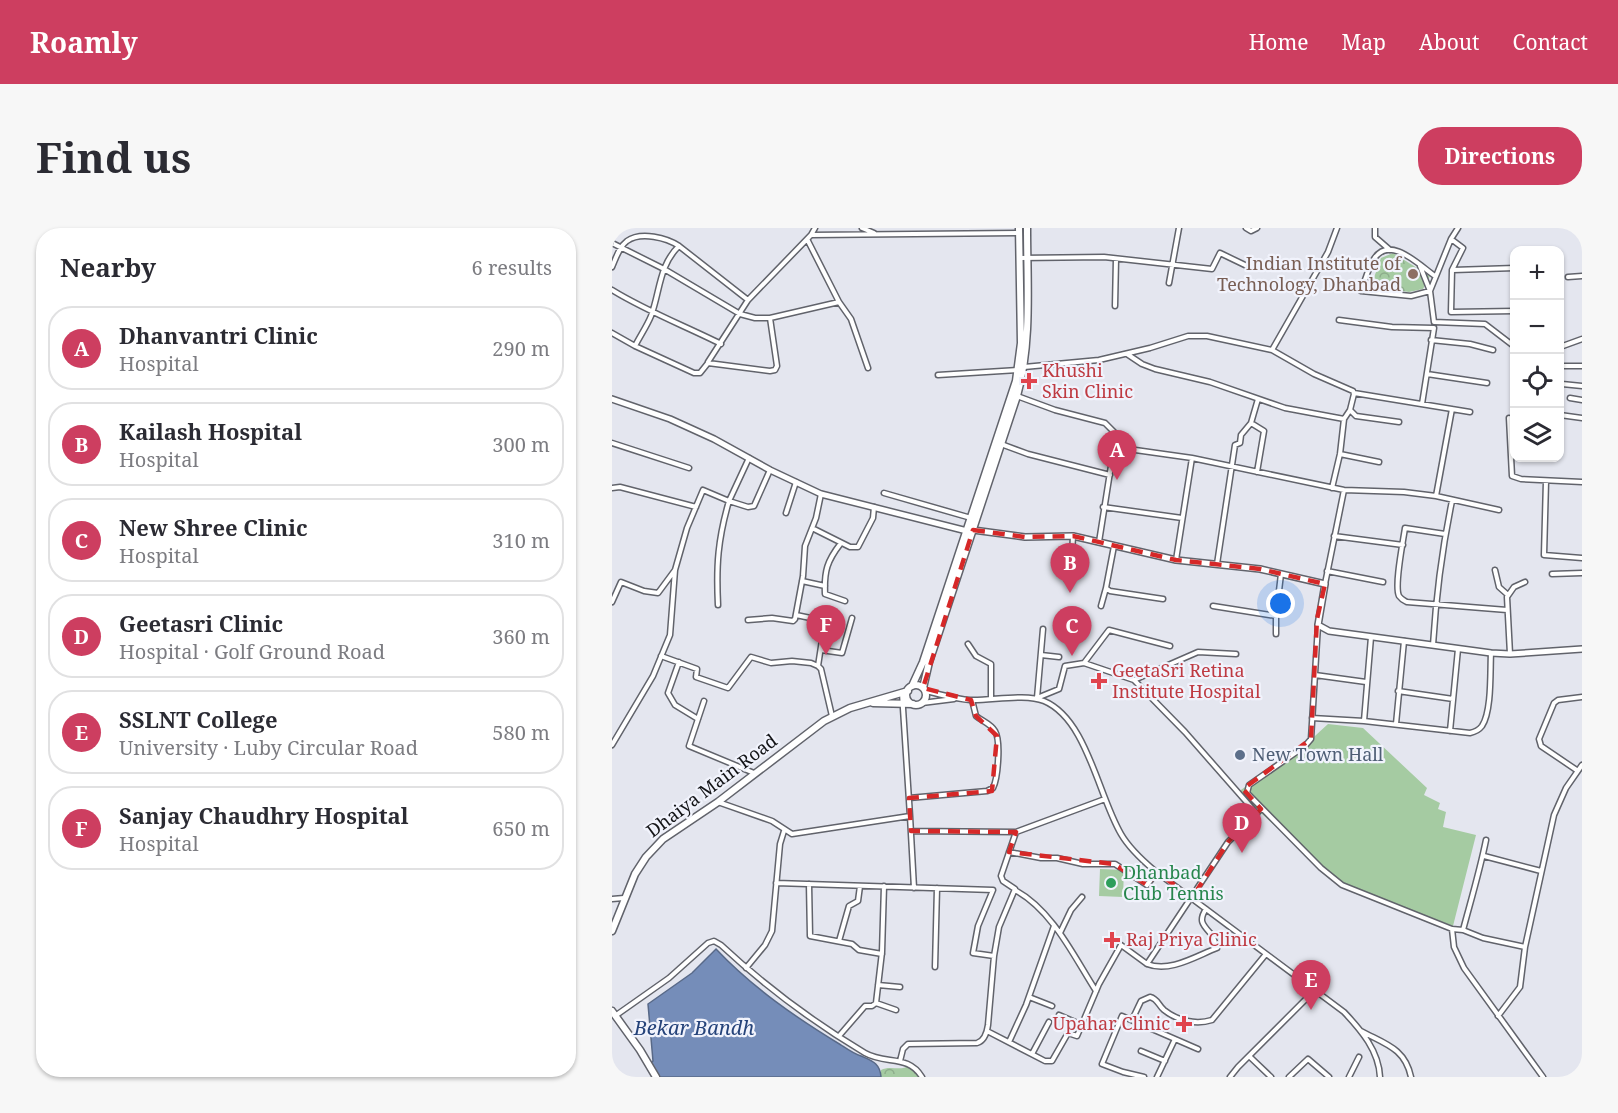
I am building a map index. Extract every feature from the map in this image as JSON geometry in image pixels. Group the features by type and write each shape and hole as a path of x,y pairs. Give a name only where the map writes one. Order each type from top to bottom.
{"main road":[{"path":"920,704 908,700 907,690 923,662 1017,396 1021,368 1023,256 1027,228"},
{"path":"1019,231 1023,256"},
{"path":"920,704 926,696 924,689 932,653 970,530 970,518 1021,368"},
{"path":"907,690 918,685 924,689"},
{"name":"Dhaiya Main Road","path":"612,931 640,865 654,847 687,821 718,802 811,729 850,708 907,690"},
{"path":"868,703 920,704"},
{"path":"613,1012 656,1077"}],"street":[{"path":"612,333 694,373 700,373 748,300 815,228"},
{"path":"862,228 874,233"},
{"path":"1169,283 1179,228"},
{"path":"1246,228 1251,231 1257,228"},
{"path":"1272,350 1328,252 1337,228"},
{"path":"1375,228 1375,237 1390,250"},
{"path":"1430,291 1451,239 1458,228"},
{"path":"809,237 874,233 907,236 1019,231"},
{"path":"809,237 839,302 851,319 868,368"},
{"path":"612,267 626,242 637,238 663,238 679,246 748,300"},
{"path":"1451,239 1463,248 1452,270 1450,312 1510,311"},
{"path":"612,243 664,269 740,314 755,318 770,318 839,302"},
{"path":"635,346 652,311 670,255 679,246"},
{"path":"1430,291 1411,296 1361,291 1374,258 1381,252 1394,249 1404,253 1435,276"},
{"path":"1023,256 1104,257 1212,269 1220,254 1247,266"},
{"path":"1115,306 1116,259"},
{"path":"1419,265 1430,291 1434,322 1485,324 1510,343"},
{"path":"1452,270 1510,268"},
{"path":"1568,278 1582,276"},
{"path":"612,290 637,305 721,344"},
{"path":"708,363 775,370 770,318"},
{"path":"1339,320 1392,327 1434,328 1422,404"},
{"path":"938,375 1099,360 1188,336 1229,339 1272,350 1354,393 1470,412"},
{"path":"1564,346 1582,339"},
{"path":"1431,340 1470,344 1493,350"},
{"path":"1126,354 1155,369 1210,382 1285,408 1344,419"},
{"path":"1564,366 1582,366"},
{"path":"1427,374 1487,383"},
{"path":"1564,384 1582,386"},
{"path":"1332,488 1340,454 1344,419 1350,410 1354,393"},
{"path":"1017,396 1055,410 1105,423 1114,433 1114,447 1099,543"},
{"path":"1570,398 1582,400"},
{"path":"612,399 670,419 821,494 970,530 1025,537 1073,536 1176,560 1260,568 1325,584"},
{"path":"1217,564 1235,445 1240,443 1241,435 1251,423 1258,399"},
{"path":"1436,496 1452,408"},
{"path":"1350,410 1356,416 1399,422"},
{"path":"1564,416 1582,418"},
{"path":"1509,418 1512,476 1521,479 1582,482"},
{"path":"1251,423 1264,431 1257,472"},
{"path":"612,443 689,468"},
{"path":"1000,444 1028,454 1110,475"},
{"path":"1114,447 1192,459 1344,490 1404,492 1436,496 1498,510"},
{"path":"1340,454 1379,462"},
{"path":"718,605 717,555 720,535 729,501 749,458"},
{"path":"1176,560 1192,459"},
{"path":"612,745 652,676 672,628 671,609 675,570 687,528 704,490 729,501 748,507 754,506 770,470"},
{"path":"1546,481 1544,555 1582,558"},
{"path":"786,513 796,482"},
{"path":"612,488 620,487 696,507"},
{"path":"1344,490 1318,625 1309,742 1247,788 1247,793 1321,868 1342,885 1452,929 1524,947"},
{"path":"884,493 970,518"},
{"path":"748,620 772,618 793,621 802,581 806,546 821,494"},
{"path":"1432,646 1435,605 1452,501"},
{"path":"812,528 850,547 858,547 873,518 874,507"},
{"path":"1103,507 1182,518"},
{"path":"1445,534 1405,528 1398,581 1400,597 1407,602 1507,610"},
{"path":"1067,580 1073,536"},
{"path":"1334,536 1403,545"},
{"path":"841,543 829,558 825,573 825,594 845,601"},
{"path":"1101,606 1114,546"},
{"path":"612,602 621,582 658,594 675,570"},
{"path":"1496,570 1498,587 1508,595"},
{"path":"1327,571 1383,582"},
{"path":"1552,574 1582,573"},
{"path":"1276,634 1281,574"},
{"path":"802,581 825,586"},
{"path":"1510,654 1508,595 1514,587 1525,582"},
{"path":"1106,588 1110,591 1163,599"},
{"path":"1213,606 1276,616"},
{"path":"796,615 820,620"},
{"path":"821,650 842,653 852,618"},
{"path":"1318,625 1329,631 1491,653 1510,654 1582,649"},
{"path":"824,627 818,666 832,716"},
{"path":"1036,699 1044,629"},
{"path":"1084,663 1109,630 1170,646"},
{"path":"1364,721 1371,637"},
{"path":"1396,724 1404,641"},
{"path":"968,644 976,656 991,664 991,699"},
{"path":"1450,731 1458,649"},
{"path":"1134,680 1198,652 1236,654"},
{"path":"1312,718 1396,724 1470,733 1481,727 1487,705 1491,653"},
{"path":"1041,655 1059,657"},
{"path":"661,656 697,669 696,677 728,688 752,657 776,664 792,661 818,666"},
{"path":"679,662 668,693 675,705 698,719"},
{"path":"924,689 972,700 1036,699 1059,689 1065,666 1084,663 1134,680 1185,732 1257,814"},
{"path":"1315,675 1366,682"},
{"path":"907,690 904,704 914,888"},
{"path":"1398,691 1453,699"},
{"path":"1578,771 1541,746 1539,739 1554,703 1558,700 1582,697"},
{"path":"920,704 957,698"},
{"path":"1036,699 1058,709 1070,721 1081,740 1114,822 1127,843 1157,872 1344,1012 1373,1050 1378,1061 1380,1077"},
{"path":"909,798 987,791 993,788 997,776 997,736 992,727 976,716 972,700"},
{"path":"704,701 689,746 754,773"},
{"path":"1498,1016 1520,987 1524,947 1554,815 1566,788 1582,765"},
{"path":"911,831 1016,832 1105,799"},
{"path":"718,802 772,821 784,831 795,834 910,816"},
{"path":"1147,964 1228,842 1261,809"},
{"path":"746,968 771,936 780,844 784,831"},
{"path":"1016,832 1002,879 1031,900 1054,926 1096,991"},
{"path":"1463,930 1484,856 1486,840"},
{"path":"1009,852 1083,864 1115,864 1147,885 1157,872"},
{"path":"1484,856 1541,871"},
{"path":"776,883 993,890 978,926 973,953 994,956"},
{"path":"809,884 810,936 853,944 859,950 882,954"},
{"path":"839,941 850,904 859,899 860,886"},
{"path":"876,1003 882,954 884,886"},
{"path":"935,967 937,888"},
{"path":"900,1061 903,1049 908,1044 980,1043 987,1031 994,956 1001,920 1015,890"},
{"path":"1059,934 1071,910 1082,897"},
{"path":"612,899 625,898"},
{"path":"987,1031 1048,1062 1052,1061 1068,1033 1077,1036 1096,991 1121,945 1147,964 1155,967 1168,967 1217,948 1210,933 1202,925 1201,917 1206,909"},
{"path":"1008,1042 1029,997 1054,926"},
{"path":"1452,929 1454,947 1464,968 1543,1077"},
{"path":"613,1012 669,978 711,941 721,945 772,990 839,1036 868,1054 912,1065 922,1077"},
{"path":"1132,1020 1141,1001 1150,997 1155,999 1164,1010 1184,1021 1212,1020 1266,954"},
{"path":"878,985 900,987"},
{"path":"1230,1077 1315,990"},
{"path":"1029,997 1052,1006"},
{"path":"839,1036 865,1006 872,1006 876,1003"},
{"path":"876,1003 896,1010"},
{"path":"1059,1015 1082,1025"},
{"path":"1144,1077 1102,1064 1122,1016 1198,1049"},
{"path":"1032,1054 1049,1022"},
{"path":"1360,1031 1401,1054 1409,1067 1411,1077"},
{"path":"1157,1077 1175,1039"},
{"path":"1141,1051 1165,1061"},
{"path":"1249,1056 1271,1077"},
{"path":"1349,1077 1359,1058"},
{"path":"1289,1077 1308,1059 1329,1077"}],"highlighted area":[{"path":"973,530 1025,537 1073,536 1176,560 1260,569 1325,584 1317,619 1311,739 1243,789 1261,809 1228,842 1192,898 1157,872 1147,885 1114,864 1009,852 1016,832 911,831 909,798 992,791 997,736 976,716 971,700 923,688"}],"green space":[{"path":"1393,253 1430,276 1423,289 1409,292 1371,286 1381,258"},
{"path":"1328,724 1363,728 1427,788 1424,795 1440,803 1438,809 1446,812 1443,827 1476,835 1453,926 1343,884 1323,870 1238,792 1304,746"},
{"name":"Dhanbad Club Tennis","path":"1100,869 1124,870 1123,897 1099,896"},
{"path":"909,1065 921,1077 881,1077 881,1070 903,1068"}],"water":[{"name":"Bekar Bandh","path":"716,949 745,977 791,1013 851,1051 875,1063 881,1077 659,1077 651,1063 653,1061 648,1004 692,973"}],"place":[{"name":"Indian Institute of Technology, Dhanbad","path":"1413,274"},
{"name":"Khushi Skin Clinic","path":"1029,381"},
{"name":"Dhanvantri Clinic","path":"1117,480"},
{"name":"Kailash Hospital","path":"1070,593"},
{"name":"Sanjay Chaudhry Hospital","path":"826,655"},
{"name":"New Shree Clinic","path":"1072,656"},
{"name":"GeetaSri Retina Institute Hospital","path":"1099,681"},
{"name":"New Town Hall","path":"1240,755"},
{"name":"Geetasri Clinic","path":"1242,853"},
{"name":"Dhanbad Club Tennis","path":"1111,883"},
{"name":"Raj Priya Clinic","path":"1112,940"},
{"name":"SSLNT College","path":"1311,1010"},
{"name":"Upahar Clinic","path":"1184,1024"}]}
